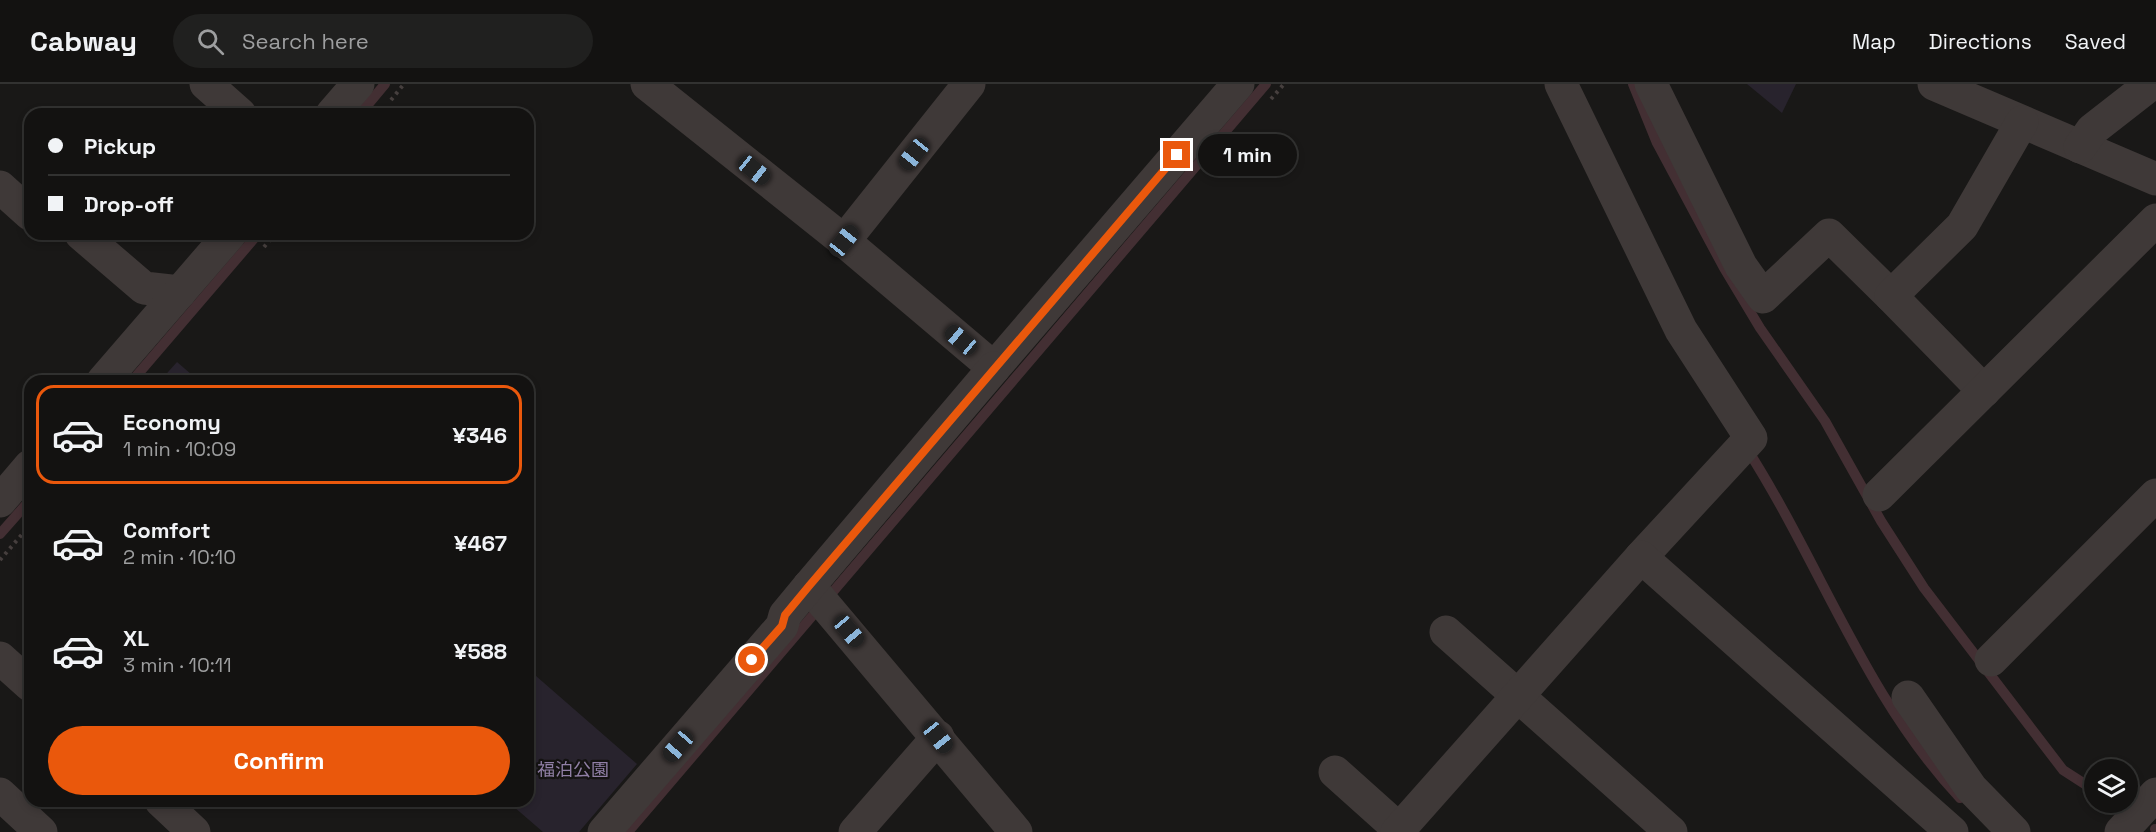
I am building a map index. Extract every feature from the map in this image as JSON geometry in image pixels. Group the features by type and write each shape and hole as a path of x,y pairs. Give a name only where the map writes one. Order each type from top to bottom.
{"street":[{"path":"206,84 233,108"},
{"path":"337,108 358,84"},
{"path":"647,84 844,241 994,368"},
{"path":"844,241 969,84"},
{"path":"604,832 782,626 785,615 819,597 994,368 1238,84"},
{"path":"1335,772 1400,831 1641,557 1751,438 1681,330 1561,84"},
{"path":"1651,84 1741,266 1763,297 1828,235 1984,391"},
{"path":"1934,84 2022,122 2086,138 2156,179"},
{"path":"2086,138 2151,84"},
{"path":"1891,296 1962,226 2022,122"},
{"path":"0,188 24,209"},
{"path":"1879,495 2156,220"},
{"path":"88,240 144,288 180,292"},
{"path":"108,375 225,240"},
{"path":"0,501 24,473"},
{"path":"1991,660 2156,495"},
{"path":"1641,557 1952,832"},
{"path":"819,597 1016,832"},
{"path":"1446,632 1671,832"},
{"path":"0,658 24,680"},
{"path":"1908,697 1971,788 2014,832"},
{"path":"855,832 938,737"},
{"path":"0,794 41,832"},
{"path":"2121,832 2156,794"},
{"path":"167,807 194,832"}],"path":[{"path":"0,560 24,532"}],"green space":[{"path":"1747,84 1796,84 1782,113"},
{"path":"177,362 192,375 165,375"},
{"name":"福泊公園","path":"534,674 637,764 579,832 543,832 514,807 534,807"}],"waterway":[{"path":"365,108 385,84"},
{"path":"628,832 1266,84"},
{"path":"1633,84 1657,143 1724,268 1760,328 1825,421 1881,521 1924,588 2063,770 2084,784"},
{"path":"137,375 253,240"},
{"path":"1747,449 1897,717 1927,759 1960,798"},
{"path":"0,534 24,507"}],"route":[{"path":"752,660 782,626 785,615 809,586 1177,155"}]}
